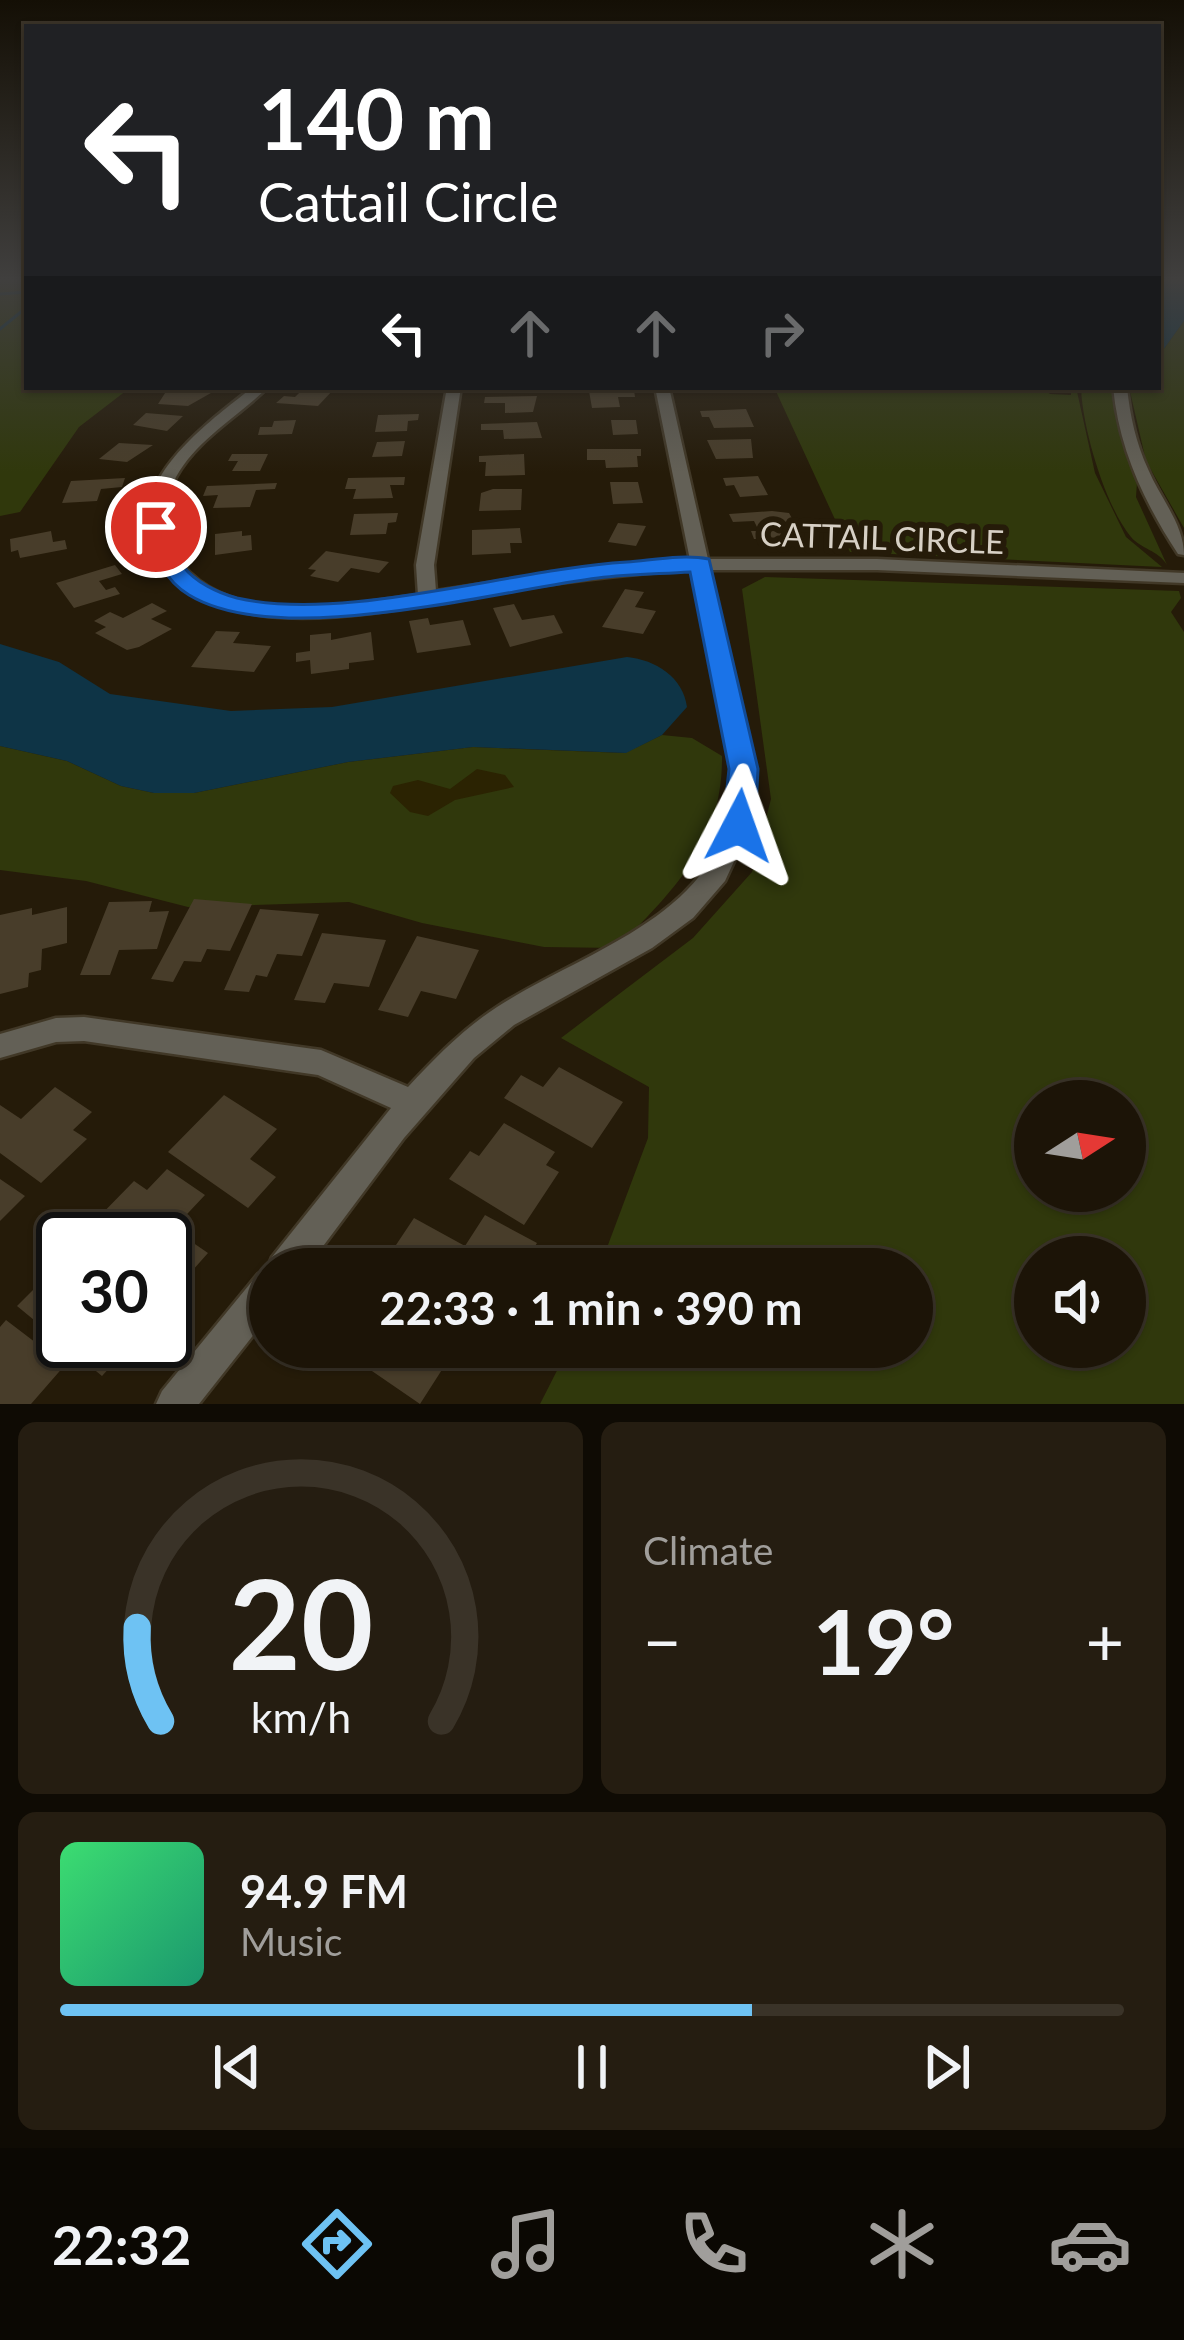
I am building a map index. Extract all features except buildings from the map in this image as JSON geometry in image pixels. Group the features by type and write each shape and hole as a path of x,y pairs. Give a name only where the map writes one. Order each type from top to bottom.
{"street":[{"name":"CATTAIL CIRCLE","path":"258,390 188,451 168,476 157,507 156,527 172,568 208,596 265,610 311,612 602,570 700,564 820,563 1184,578"},
{"path":"427,596 424,565 453,390"},
{"path":"301,1248 461,1052 529,1000 605,965 667,925 712,878 730,847 745,797 744,769 663,390"},
{"path":"1121,390 1132,450 1151,495 1184,550"},
{"path":"0,1046 56,1030 84,1030 321,1063 416,1105"},
{"path":"175,1404 249,1312"}],"green space":[{"path":"0,343 24,343 24,390 127,390 79,427 20,512 0,516"},
{"path":"1168,343 1184,343 1184,528 1146,461 1130,390 1161,390 1161,353"},
{"path":"775,390 1045,390 1071,395 1071,390 1077,390 1095,473 1126,537 1162,567 850,552"},
{"path":"1081,390 1113,390 1122,442 1137,482 1136,497 1167,565 1131,537 1112,506 1090,444"},
{"path":"765,577 1179,591 1181,598 1171,612 1184,632 1184,1404 540,1404 558,1368 933,1368 933,1248 607,1248 648,1138 649,1087 561,1038 693,938 752,872 771,799 742,589"},
{"path":"662,735 692,738 722,756 720,787 714,815 691,863 617,948 544,947 422,923 349,902 188,907 86,881 0,870 0,746 67,761 121,786 154,793 194,793 348,762 473,747 625,753"}],"sand":[{"path":"477,769 505,775 514,787 455,800 428,816 410,812 390,793 393,786 418,780 450,789"}],"water":[{"path":"0,644 59,662 110,694 231,711 332,707 627,657 666,672 680,687 687,707 662,735 626,753 473,747 348,762 194,793 154,793 121,786 67,761 0,746"}],"route":[{"path":"156,527 160,545 179,577 208,596 265,610 335,610 602,570 700,564 744,769 739,826"}]}
